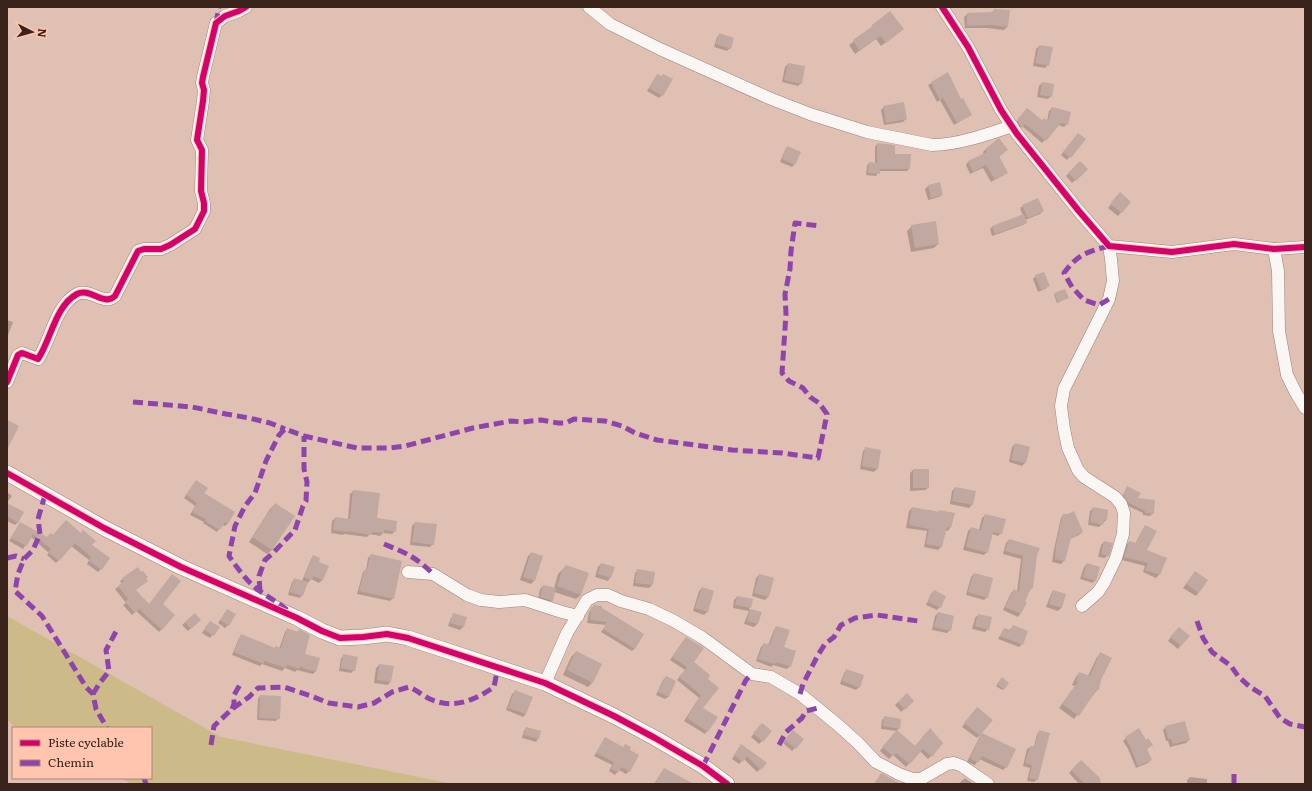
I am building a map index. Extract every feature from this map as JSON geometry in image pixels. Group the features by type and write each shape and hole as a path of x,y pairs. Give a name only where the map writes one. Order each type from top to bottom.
{"street":[{"path":"7,382 18,354 22,353 38,359 52,328 65,306 77,294 82,292 107,300 112,299 138,251 144,249 161,249 195,229 204,211 201,191 202,150 197,140 203,101 203,77 216,23 224,16 246,7"},
{"path":"589,7 610,24 667,52 762,95 810,114 867,132 932,145 942,145 988,134 1012,126"},
{"path":"942,7 968,48 1001,110 1012,126 1073,205 1109,246 1113,281 1109,299 1064,389 1061,406 1068,448 1078,470 1084,477 1116,497 1122,504 1124,513 1123,534 1116,558 1098,592 1082,606"},
{"path":"1109,246 1172,252 1234,244 1274,249 1305,247"},
{"path":"1274,249 1278,271 1279,331 1287,375 1305,408"},
{"path":"7,474 104,528 174,564 296,618 322,632 340,638 387,634 408,638 544,683 614,716 655,738 703,766 727,784"},
{"path":"408,572 433,574 466,595 481,600 499,602 526,600 578,616"},
{"path":"544,683 567,633 587,600 597,595 608,595 621,601 649,609 674,620 703,638 752,674 771,678 800,694 843,729 876,762 901,775 912,779 920,778 947,764 954,764 962,766 988,784"}],"shaded area":[{"path":"7,616 221,737 453,784 129,784 122,779 152,779 152,727 15,727 7,720"}],"building":[{"path":"994,9 1010,10 1008,27 991,25 967,26 967,13 993,12"},
{"path":"890,11 904,29 886,43 881,36 859,50 853,40 873,26 872,25"},
{"path":"719,33 734,38 731,49 716,44"},
{"path":"1039,45 1053,47 1049,66 1035,63"},
{"path":"788,63 805,66 802,84 784,80"},
{"path":"948,72 961,99 963,98 972,115 957,123 943,98 940,100 931,82"},
{"path":"657,74 662,76 663,74 673,79 663,96 649,88"},
{"path":"1042,82 1054,84 1052,97 1040,95"},
{"path":"904,102 907,119 886,123 883,106"},
{"path":"1052,107 1071,112 1068,125 1061,123 1046,141 1025,124 1022,128 1017,120 1027,108 1042,120 1044,118 1048,121"},
{"path":"1078,133 1086,139 1071,158 1063,152"},
{"path":"999,138 1008,150 999,156 1008,173 995,180 986,165 973,172 968,161 987,152 985,149"},
{"path":"877,143 895,145 895,154 911,154 910,169 880,169 880,174 868,173 869,162 877,163"},
{"path":"787,146 801,152 795,165 782,159"},
{"path":"1080,161 1088,169 1076,181 1068,173"},
{"path":"940,182 943,195 931,198 928,185"},
{"path":"1120,192 1131,202 1122,213 1110,204"},
{"path":"1038,198 1044,211 1028,218 1022,205"},
{"path":"1024,214 1027,223 995,234 992,226"},
{"path":"936,221 939,244 915,248 911,225"},
{"path":"1044,272 1050,286 1041,290 1035,275"},
{"path":"1065,289 1069,298 1058,302 1054,293"},
{"path":"7,420 19,426 7,450"},
{"path":"1015,443 1030,447 1026,463 1011,460"},
{"path":"865,447 881,450 878,469 862,466"},
{"path":"913,469 929,469 929,488 913,488"},
{"path":"196,480 208,488 204,493 235,512 228,524 225,522 220,530 205,521 206,519 192,512 197,503 186,495"},
{"path":"1127,486 1141,493 1138,498 1155,500 1154,514 1145,513 1145,511 1129,503 1123,495"},
{"path":"955,487 976,491 973,505 952,501"},
{"path":"353,490 380,493 377,518 397,521 396,532 384,530 384,533 372,532 371,535 333,530 335,517 350,519"},
{"path":"7,503 24,512 18,523 7,516"},
{"path":"275,503 295,516 272,550 252,537"},
{"path":"912,507 939,512 939,510 955,513 951,528 947,527 942,547 926,544 929,529 909,525"},
{"path":"1093,507 1108,510 1107,520 1104,520 1103,525 1090,522"},
{"path":"1074,511 1083,532 1071,538 1065,561 1055,559 1056,545 1063,514 1068,514"},
{"path":"985,514 1006,519 1002,534 993,532 988,553 966,547 971,527 981,530"},
{"path":"66,520 81,533 83,530 96,541 92,545 110,558 102,570 89,561 91,557 75,543 59,561 48,552 51,549 33,534 27,546 11,538 20,522 47,537 51,533 53,535"},
{"path":"415,522 437,524 434,545 412,542"},
{"path":"1145,525 1157,531 1147,550 1167,558 1160,575 1145,570 1148,563 1124,557 1129,541 1136,543"},
{"path":"1009,539 1040,548 1037,555 1033,588 1031,588 1025,601 1027,602 1021,614 1005,607 1014,589 1019,592 1023,556 1005,551"},
{"path":"1104,541 1113,543 1109,556 1101,554"},
{"path":"531,552 543,556 535,581 523,577"},
{"path":"371,554 402,561 394,599 359,591"},
{"path":"313,555 320,558 319,562 329,566 323,580 313,576 312,580 304,577"},
{"path":"601,563 615,567 611,578 598,574"},
{"path":"1087,563 1100,567 1096,581 1083,577"},
{"path":"566,565 589,573 581,595 557,586 563,568 564,569"},
{"path":"138,567 141,572 143,571 148,577 146,579 148,581 136,590 149,604 172,574 181,581 163,604 175,615 162,630 139,609 135,613 125,602 128,599 118,586 124,581 122,578"},
{"path":"637,569 655,572 653,585 635,583"},
{"path":"1195,571 1208,580 1199,593 1186,584"},
{"path":"974,573 993,578 988,598 968,592"},
{"path":"759,574 774,578 769,597 754,593"},
{"path":"294,578 308,582 303,596 290,592"},
{"path":"543,585 556,588 553,601 540,597"},
{"path":"702,587 714,591 708,612 695,608"},
{"path":"934,590 946,596 941,608 928,602"},
{"path":"1053,590 1066,594 1062,608 1049,604"},
{"path":"737,596 753,599 751,608 735,605"},
{"path":"594,605 602,606 602,608 644,634 635,649 603,629 607,622 590,620 591,608"},
{"path":"227,609 236,614 229,626 220,620"},
{"path":"750,609 762,612 758,624 747,621"},
{"path":"938,612 954,616 951,631 934,627"},
{"path":"195,613 201,620 191,629 185,622"},
{"path":"453,613 467,617 464,627 450,623"},
{"path":"978,614 992,617 989,630 975,626"},
{"path":"210,621 220,627 214,636 204,630"},
{"path":"1013,625 1028,631 1023,645 1000,636 1004,628 1011,630"},
{"path":"776,626 790,630 784,647 796,651 791,667 776,662 775,664 758,659 764,643 770,645"},
{"path":"1179,627 1190,636 1181,646 1170,637"},
{"path":"287,628 298,632 299,629 310,635 305,654 320,658 316,672 287,665 286,668 264,661 264,664 234,652 241,634 275,648 275,646 281,648"},
{"path":"686,637 704,648 694,662 710,675 708,679 719,688 703,708 718,717 708,732 687,718 701,695 679,677 687,667 672,657"},
{"path":"576,651 602,664 593,683 567,670"},
{"path":"1100,652 1112,658 1101,680 1099,690 1097,689 1079,716 1062,704 1078,682 1076,681 1079,672 1090,676"},
{"path":"343,654 358,657 355,671 341,668"},
{"path":"379,664 394,666 391,682 377,680"},
{"path":"846,669 864,675 860,688 842,681"},
{"path":"666,676 676,681 669,697 658,692"},
{"path":"1002,677 1009,683 1004,690 997,684"},
{"path":"515,690 533,697 526,714 508,708"},
{"path":"907,693 914,701 905,710 898,702"},
{"path":"260,695 281,696 280,719 259,718"},
{"path":"977,707 993,720 980,736 964,723"},
{"path":"884,716 901,719 900,729 883,726"},
{"path":"1185,721 1190,740 1173,744 1171,739 1168,739 1165,726"},
{"path":"762,723 772,731 763,742 753,733"},
{"path":"526,727 541,731 539,739 524,735"},
{"path":"930,728 943,743 932,757 923,749 910,764 896,753 893,756 882,747 897,730 915,746"},
{"path":"1139,728 1146,740 1148,738 1153,745 1147,749 1152,760 1138,766 1125,737"},
{"path":"793,730 804,739 796,749 785,740"},
{"path":"1039,730 1050,733 1038,780 1029,778 1032,765 1025,763 1030,746 1035,746"},
{"path":"982,733 1016,749 1007,768 982,756 978,763 970,758"},
{"path":"605,737 623,747 625,744 631,747 630,750 639,755 630,772 621,767 619,772 611,769 614,762 596,753"},
{"path":"741,744 767,763 761,770 747,756 743,762 734,755"},
{"path":"1081,760 1100,778 1101,784 1085,784 1071,770"},
{"path":"664,768 694,784 655,784"},
{"path":"881,773 892,779 900,784 874,784"}],"marked path":[{"path":"216,23 219,7"},
{"path":"287,610 252,584 229,556 235,526 245,506 255,493 266,461 279,435 285,429 304,436 357,448 389,448 405,446 473,428 511,421 523,422 541,420 566,423 574,419 605,421 657,440 732,450 782,453 818,458 827,414 819,403 810,397 803,388 789,381 782,373 786,314 785,294 790,269 795,223 820,226"},
{"path":"1109,246 1084,255 1074,262 1064,273 1072,287 1084,300 1099,305 1109,299"},
{"path":"133,402 192,407 249,418 270,423 285,429"},
{"path":"260,591 259,576 265,560 295,530 306,501 307,482 304,469 304,436"},
{"path":"45,495 38,519 40,534 33,550 24,559 18,574 15,591 42,616 86,687 93,694 96,709 106,727"},
{"path":"384,544 410,556 421,563 433,574"},
{"path":"7,558 16,556 24,559"},
{"path":"800,694 803,684 818,655 825,644 834,637 841,625 855,618 877,615 918,621"},
{"path":"1197,621 1203,638 1212,652 1231,666 1238,676 1250,687 1265,696 1280,718 1290,724 1305,727"},
{"path":"93,694 109,671 106,650 118,628"},
{"path":"211,745 214,726 258,688 284,687 329,703 358,707 374,703 392,692 409,687 427,698 447,704 464,702 479,696 494,687 498,667"},
{"path":"703,766 746,680 752,674"},
{"path":"232,709 234,704 234,695 241,683"},
{"path":"779,745 786,732 802,718 806,711 818,708"},
{"path":"1234,774 1234,784"},
{"path":"144,779 146,784"}],"cycle path":[{"path":"7,382 18,355 22,353 38,359 43,351 58,315 70,299 77,294 82,293 111,299 115,296 138,251 144,249 161,249 195,229 204,211 201,191 202,150 197,140 203,101 203,77 216,23 225,16 246,7"},
{"path":"942,7 968,47 1001,110 1017,134 1109,246 1172,252 1234,244 1274,249 1305,247"},
{"path":"7,473 104,528 181,567 297,618 322,631 340,638 387,634 408,638 545,683 614,716 655,738 703,766 727,784"}]}
